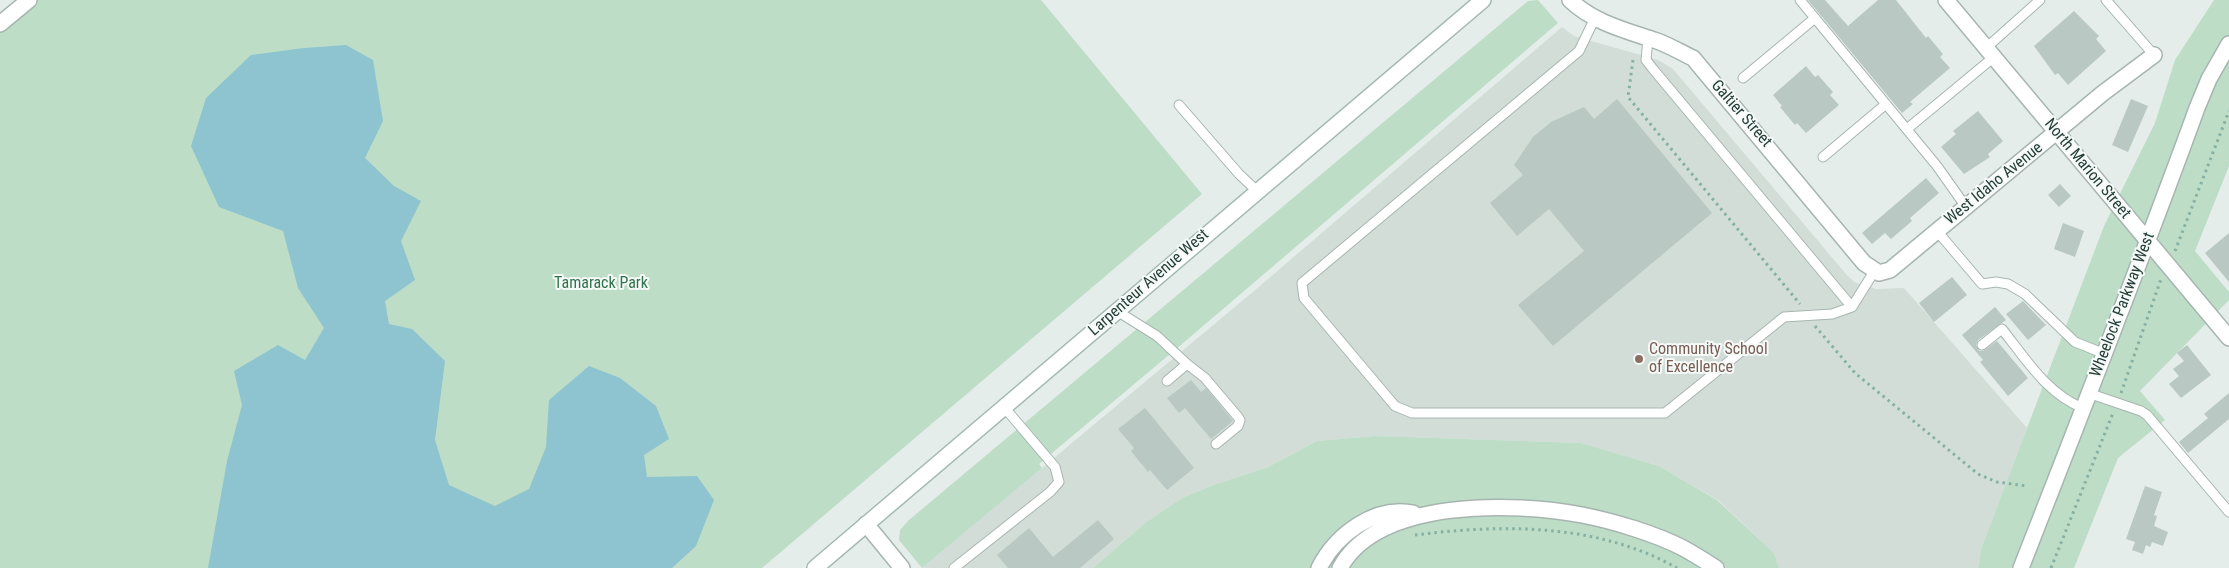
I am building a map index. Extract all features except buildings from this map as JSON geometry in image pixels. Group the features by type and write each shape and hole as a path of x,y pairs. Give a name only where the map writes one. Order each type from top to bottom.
{"street":[{"path":"0,24 29,0"},
{"name":"Larpenteur Avenue West","path":"816,568 1482,0"},
{"name":"Galtier Street","path":"1570,0 1595,18 1648,38 1693,58 1864,263 1877,271"},
{"name":"North Marion Street","path":"1946,0 2229,338"},
{"name":"Wheelock Parkway West","path":"2021,568 2148,242 2206,86 2229,44"},
{"name":"West Idaho Avenue","path":"1877,271 1890,270 2103,93 2154,55"},
{"path":"1319,568 1328,552 1340,538 1365,521 1381,515 1406,511 1422,514 1493,509 1543,509 1584,515 1627,527 1683,548 1716,568"},
{"path":"1340,568 1367,537 1379,530 1422,514"},
{"path":"866,524 902,568"}],"lane":[{"path":"1800,0 1937,166 1966,207"},
{"path":"1907,129 1990,53 2040,0"},
{"path":"2106,0 2154,55"},
{"path":"1595,18 1579,51 1302,283 1304,298 1395,406 1412,414 1665,413 1784,317 1832,314 1852,307 1877,271"},
{"path":"1743,78 1815,18"},
{"path":"1648,38 1646,60 1852,307"},
{"path":"1823,157 1886,104"},
{"path":"1179,105 1238,174 1257,191"},
{"path":"1937,231 1982,284 1996,282 2008,284 2025,294 2074,342 2105,354"},
{"path":"1117,310 1157,336 1205,378 1240,420 1238,426 1216,444"},
{"path":"1982,345 2002,329 2056,393 2068,402 2083,408"},
{"path":"1167,381 1187,364"},
{"path":"2088,393 2118,402 2142,411 2147,415 2229,512"},
{"path":"954,568 1031,507 1059,482 1055,467 1004,407"}],"path":[{"path":"1633,59 1628,97 1810,315 1816,327 1856,373 1978,474 1997,482 2027,486"},
{"path":"2051,568 2118,402 2158,286 2177,246 2229,110"},
{"path":"1406,537 1487,528 1528,528 1566,532 1608,541 1677,568"}],"shaded area":[{"name":"Community School of Excellence","path":"1562,27 1574,36 1658,60 1673,69 1846,274 1854,282 1876,289 1904,288 2027,428 1981,549 1978,568 1779,568 1774,553 1718,500 1659,466 1581,443 1375,436 1317,441 1266,468 1216,484 1182,498 1145,523 1093,568 922,568 1254,291"}],"green space":[{"name":"Tamarack Park","path":"29,0 1041,0 1202,194 762,568 0,568 0,24"},
{"path":"1538,0 1558,23 1039,464 1042,468 922,568 899,540 900,530 909,520 1528,1"},
{"path":"2214,0 2229,0 2229,166 2195,251 2229,292 2229,300 2140,391 2165,420 2118,458 2074,568 1978,568 1981,549 2104,226 2155,123 2175,60"},
{"path":"1375,436 1581,443 1659,466 1717,500 1774,553 1779,568 1093,568 1145,523 1182,498 1216,484 1266,468 1317,441"}],"water":[{"path":"346,45 373,60 383,121 365,158 394,186 421,201 401,241 415,280 385,301 389,324 412,329 445,361 435,440 449,485 495,506 529,489 546,447 549,400 589,366 620,378 656,406 669,439 644,455 647,477 697,476 714,500 696,546 672,568 208,568 227,461 242,405 234,371 278,345 305,360 324,328 298,288 283,231 219,207 191,146 206,98 251,55"}],"place":[{"name":"Community School of Excellence","path":"1639,359"}]}
